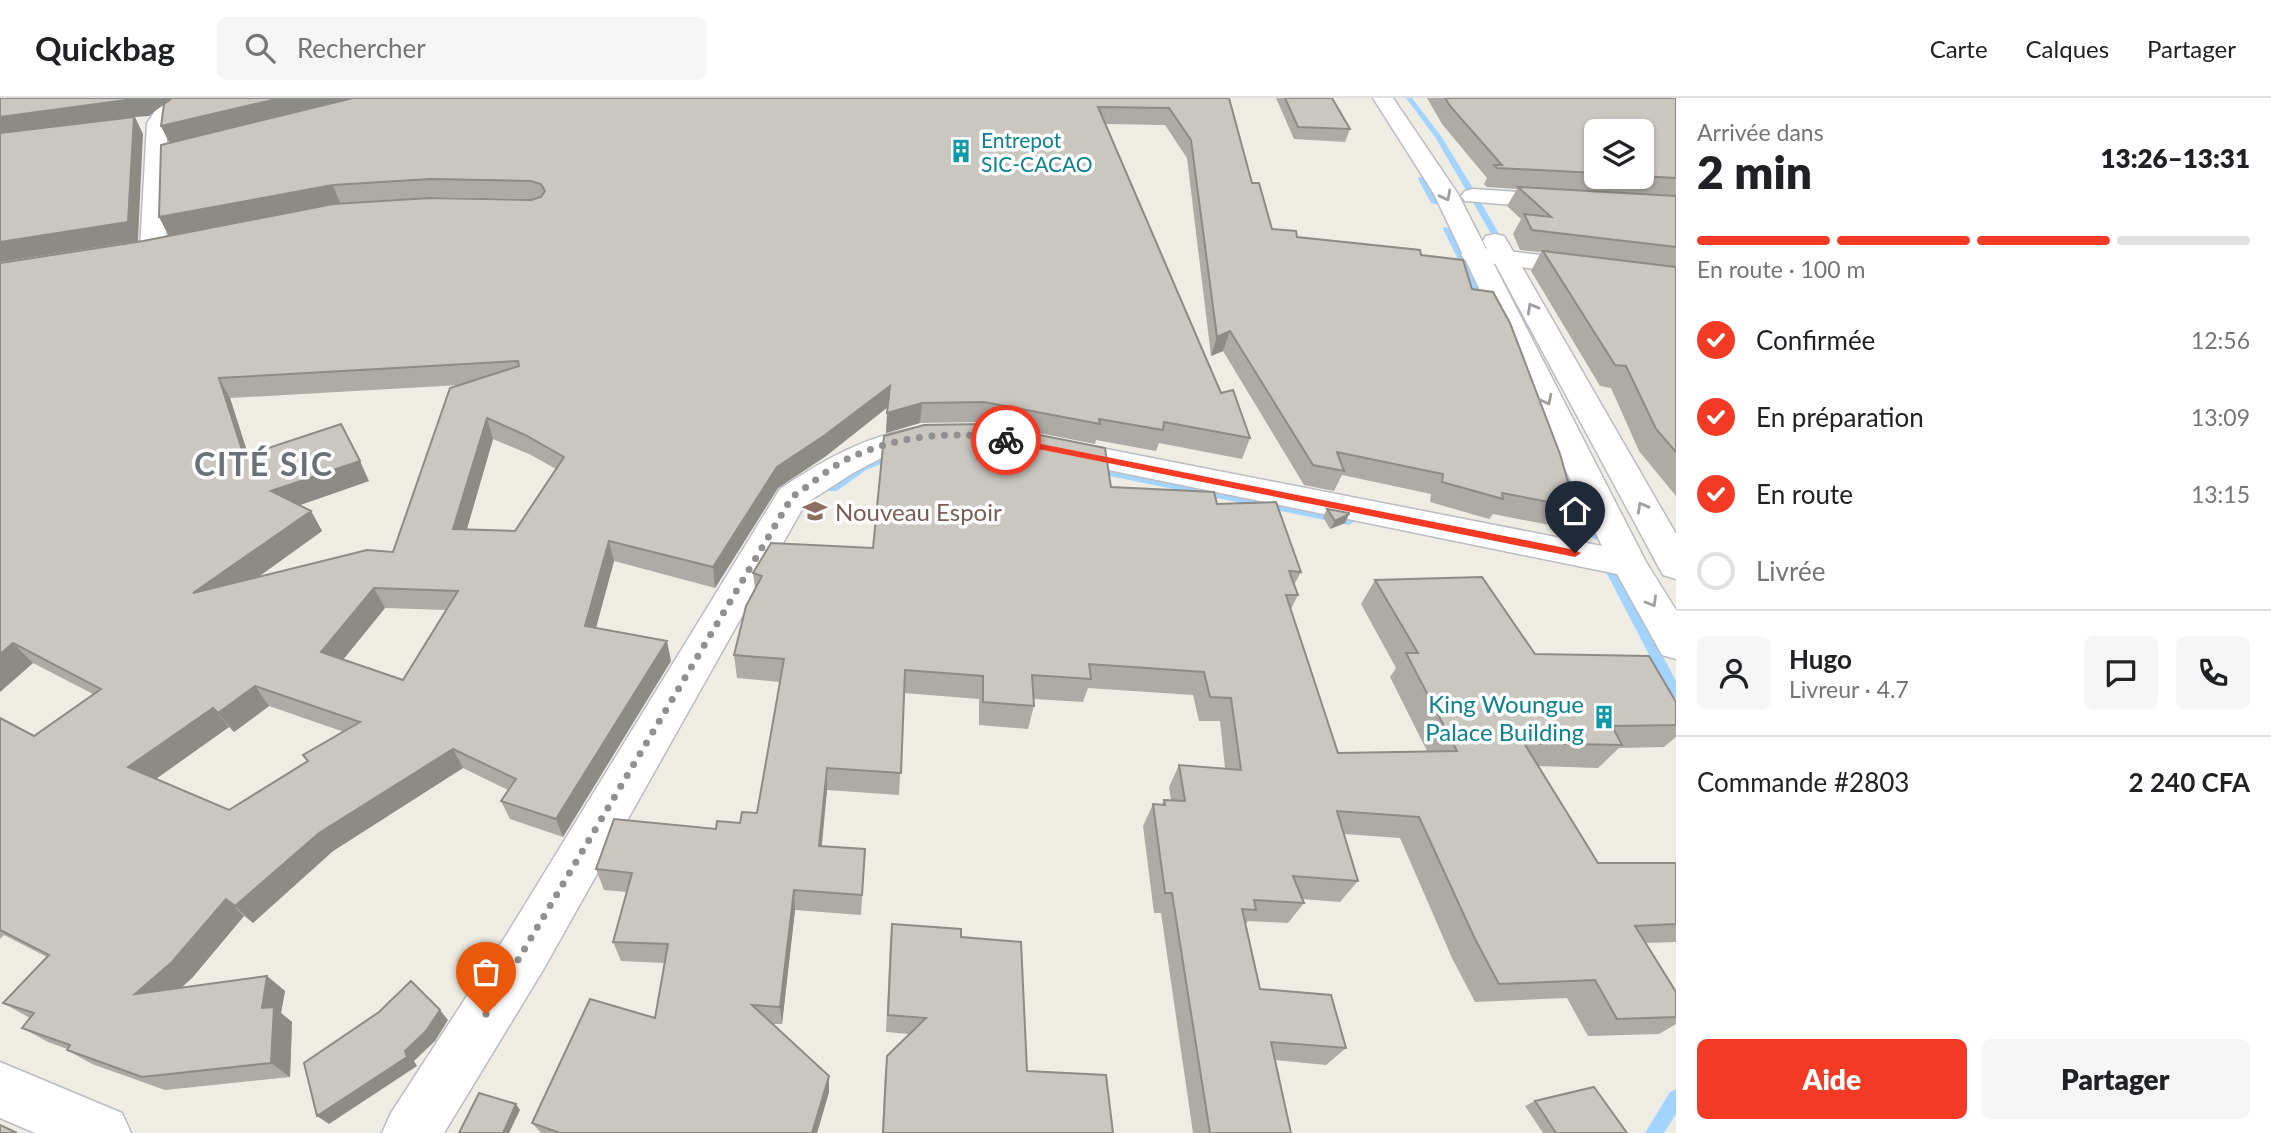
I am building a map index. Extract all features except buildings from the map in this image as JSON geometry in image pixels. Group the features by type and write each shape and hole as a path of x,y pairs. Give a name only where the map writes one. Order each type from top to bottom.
{"street":[{"path":"153,248 157,123 162,115 189,98"},
{"path":"1382,98 1446,194 1629,564 1676,644"},
{"path":"1402,98 1473,196 1504,259 1676,566"},
{"path":"131,126 157,123"},
{"path":"156,156 183,149"},
{"path":"1473,196 1589,204"},
{"path":"128,253 179,243"},
{"path":"1474,255 1676,279"},
{"path":"411,1133 525,952 792,497 854,455 920,436 969,435"},
{"path":"1022,443 1629,564"},
{"path":"0,1090 102,1133"}],"waterway":[{"path":"1409,98 1438,136 1472,193"},
{"path":"1422,179 1435,203"},
{"path":"1478,204 1499,241"},
{"path":"1447,229 1483,302"},
{"path":"833,489 862,468 897,454"},
{"path":"1561,464 1596,536"},
{"path":"1109,473 1349,521"},
{"path":"1609,566 1676,693"},
{"path":"1654,1133 1676,1098"}],"way so far":[{"path":"486,1014 792,497 854,455 920,436 981,435 1006,440"}],"place":[{"name":"Entrepot SIC-CACAO","path":"961,151"},
{"name":"Nouveau Espoir","path":"815,511"},
{"name":"King Woungue Palace Building","path":"1604,717"}],"district":[{"name":"CITÉ SIC","path":"264,463"}],"route":[{"path":"1006,440 1575,553"}]}
